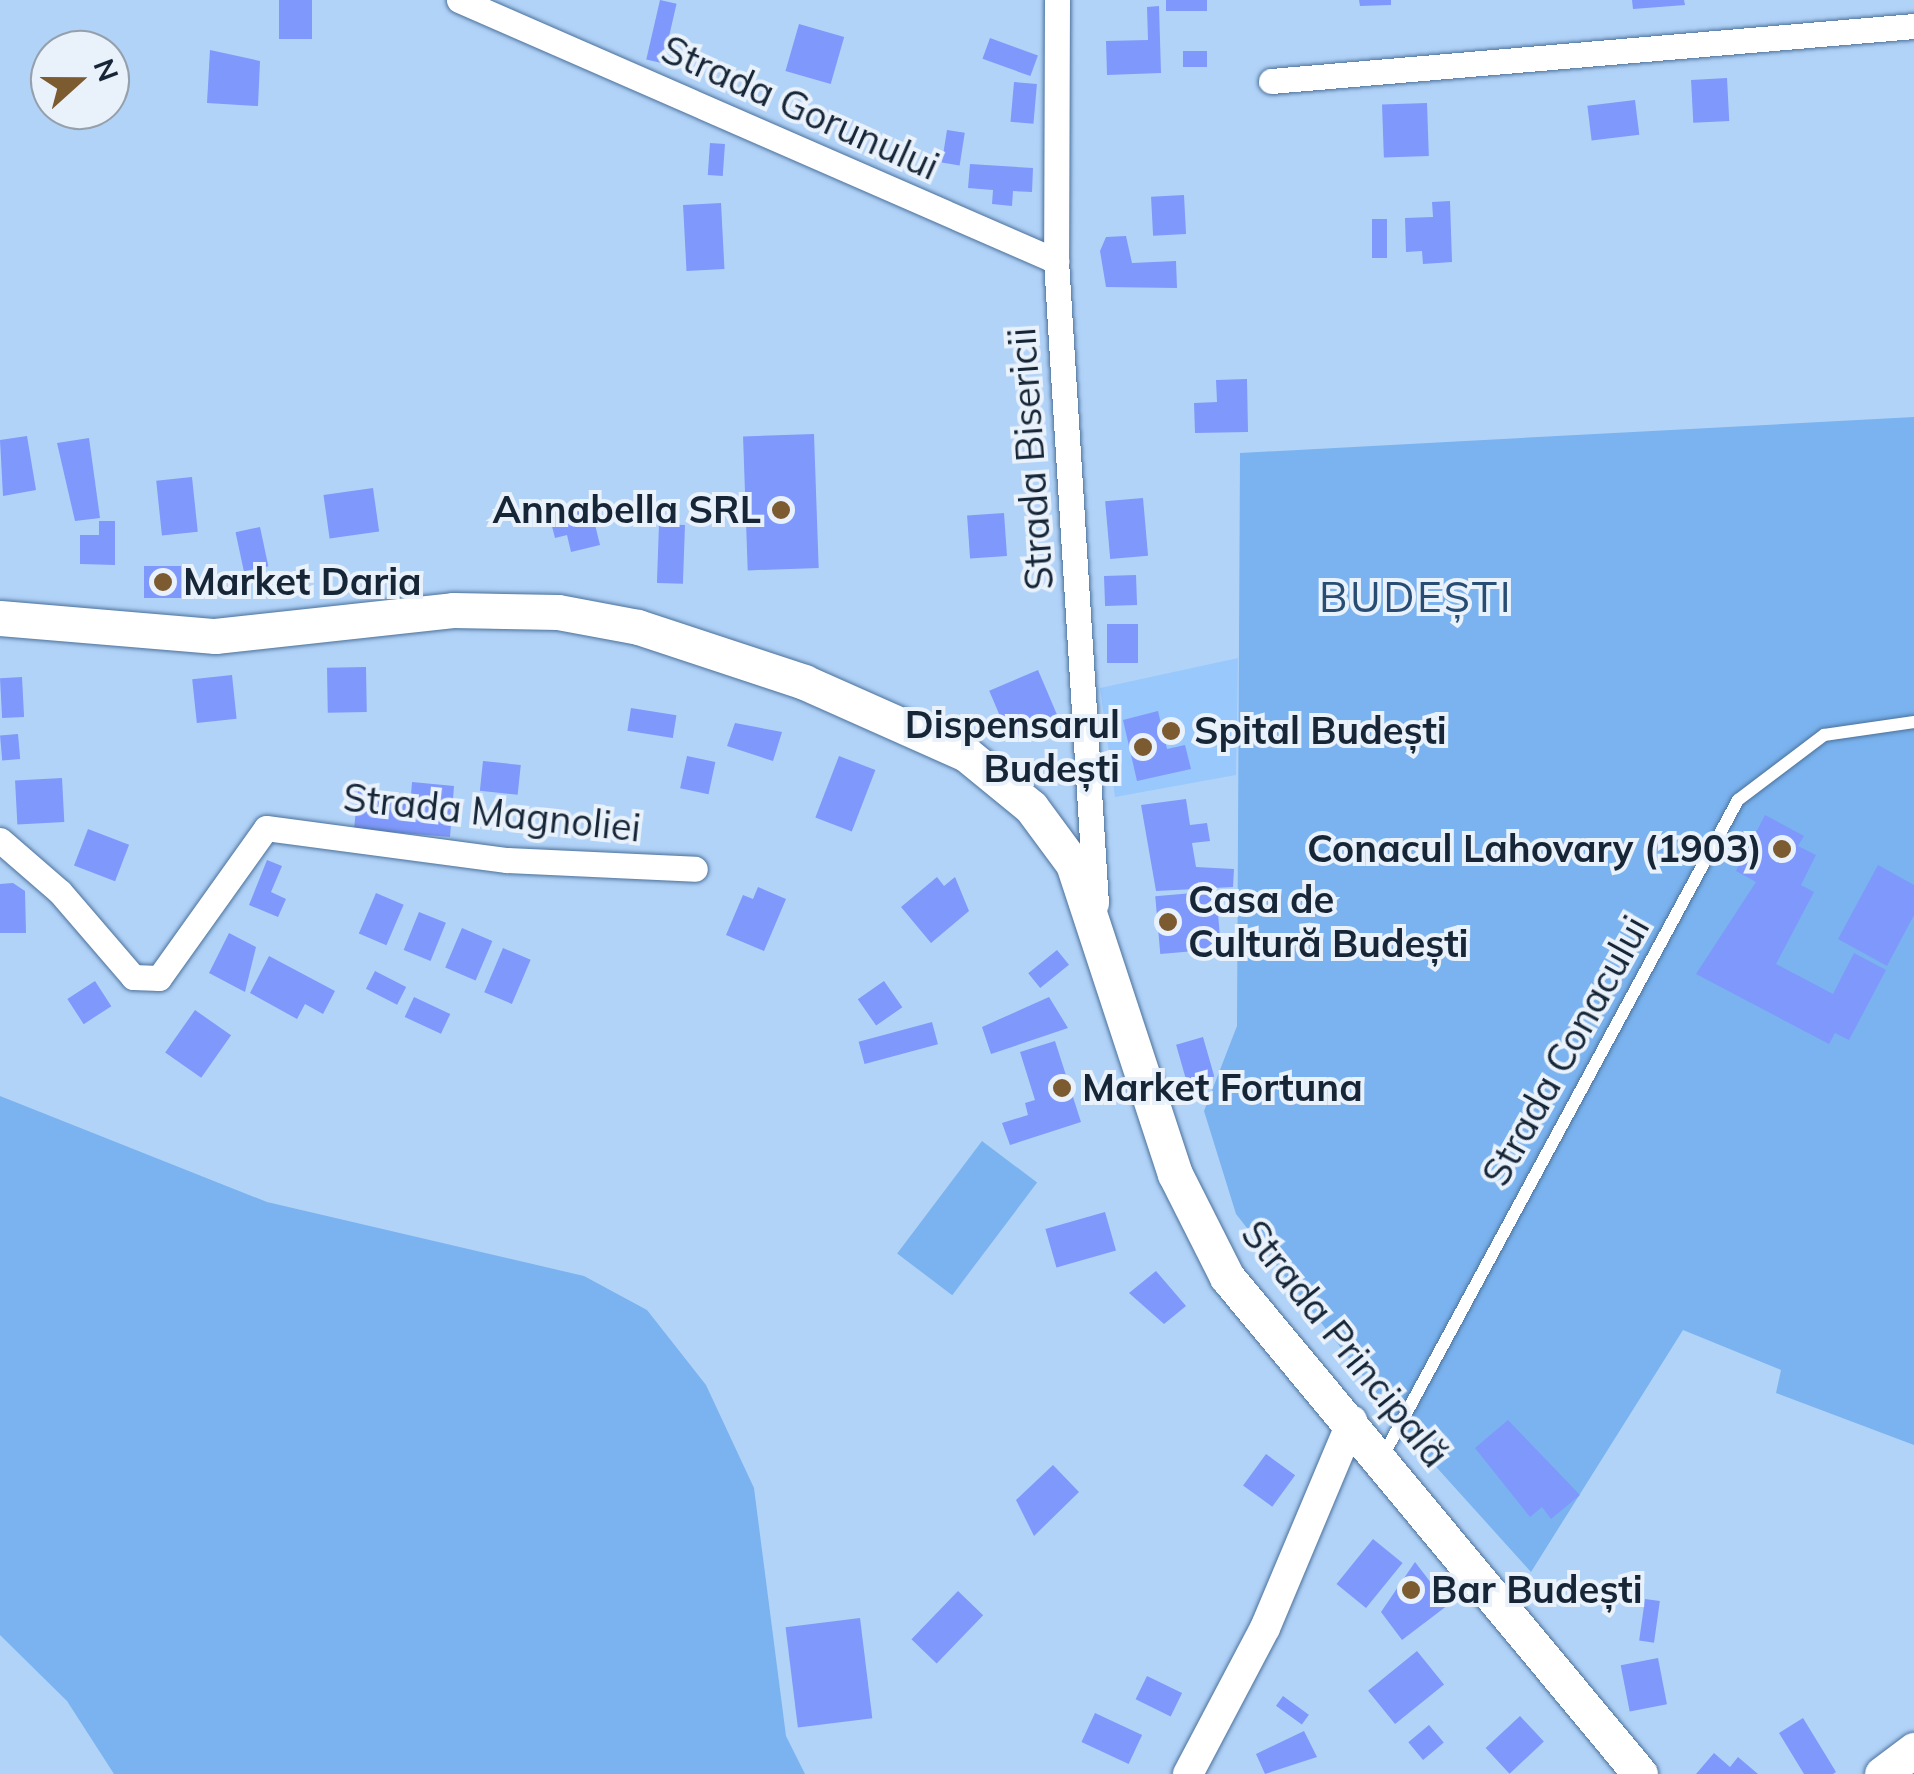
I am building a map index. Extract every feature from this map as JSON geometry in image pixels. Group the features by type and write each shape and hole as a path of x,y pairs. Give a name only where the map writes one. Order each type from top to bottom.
{"main road":[{"name":"Strada Principală","path":"0,618 216,636 497,608 638,627 804,682 966,754 1054,834 1096,913 1157,1124 1201,1233 1249,1306 1382,1456 1640,1774"},
{"path":"1882,1774 1914,1750"}],"street":[{"name":"Strada Gorunului","path":"459,0 1056,261"},
{"name":"Strada Bisericii","path":"1057,0 1056,261 1096,913"},
{"path":"1271,81 1914,26"},
{"name":"Strada Magnoliei","path":"0,840 60,892 132,977 160,978 266,828 507,860 696,869"},
{"path":"1188,1774 1265,1628 1352,1421"}],"lane":[{"name":"Strada Conacului","path":"1382,1456 1738,800 1824,735 1914,722"}],"shaded area":[{"path":"1914,417 1914,1445 1776,1393 1781,1370 1683,1330 1531,1572 1420,1449 1236,1214 1204,1111 1237,1026 1240,453"},
{"name":"Spital Budești","path":"1238,658 1236,775 1115,797 1100,688"},
{"path":"0,1096 267,1202 584,1276 647,1310 706,1385 754,1488 786,1736 805,1774 114,1774 67,1701 0,1635"},
{"path":"982,1141 1037,1183 952,1295 897,1254"}],"building":[{"path":"279,0 312,0 312,39 279,39"},
{"path":"660,0 677,4 663,63 646,59"},
{"path":"1166,0 1207,0 1207,11 1166,11"},
{"path":"1359,0 1391,0 1391,5 1360,6"},
{"path":"1632,0 1684,0 1685,5 1633,9"},
{"path":"1159,6 1161,73 1107,75 1106,41 1148,40 1147,7"},
{"path":"799,24 844,37 831,84 785,71"},
{"path":"990,38 1038,55 1030,76 982,59"},
{"path":"210,50 260,61 258,106 207,103"},
{"path":"1183,51 1207,51 1207,67 1183,67"},
{"path":"1727,78 1729,121 1693,123 1691,80"},
{"path":"1014,82 1037,84 1033,124 1011,122"},
{"path":"1635,100 1639,135 1592,141 1587,106"},
{"path":"1427,103 1429,156 1384,158 1382,105"},
{"path":"947,130 965,133 960,165 942,163"},
{"path":"710,143 725,144 723,176 708,175"},
{"path":"970,164 1033,168 1032,192 1013,191 1012,206 992,204 993,190 968,188"},
{"path":"1184,195 1186,234 1153,236 1151,197"},
{"path":"1450,201 1452,262 1423,264 1422,251 1406,252 1405,218 1433,217 1432,202"},
{"path":"721,203 724,269 687,271 683,205"},
{"path":"1372,219 1387,219 1387,258 1372,258"},
{"path":"1126,236 1132,263 1176,261 1177,288 1106,287 1100,251 1106,237"},
{"path":"1247,379 1248,432 1195,433 1194,403 1217,402 1216,380"},
{"path":"814,434 819,568 748,570 743,436"},
{"path":"27,436 36,490 3,496 0,440"},
{"path":"89,438 100,518 75,521 57,443"},
{"path":"192,477 198,532 162,535 156,481"},
{"path":"373,488 379,532 330,539 323,495"},
{"path":"1143,498 1148,556 1110,559 1105,501"},
{"path":"589,500 600,545 571,552 567,535 555,538 548,511"},
{"path":"1004,513 1007,556 970,558 967,516"},
{"path":"99,521 115,521 115,565 80,564 80,535 99,535"},
{"path":"659,524 685,525 683,584 657,583"},
{"path":"260,527 268,566 244,571 236,532"},
{"name":"Market Daria","path":"144,566 181,566 181,598 144,598"},
{"path":"1136,575 1137,605 1105,606 1104,576"},
{"path":"1107,624 1138,624 1138,663 1107,663"},
{"path":"366,667 367,712 328,713 327,668"},
{"path":"1038,670 1058,718 1010,739 989,691"},
{"path":"232,675 237,719 197,723 192,679"},
{"path":"22,677 24,717 2,718 0,678"},
{"path":"631,708 676,715 673,738 627,731"},
{"path":"1158,711 1167,749 1185,745 1191,769 1137,781 1123,720"},
{"path":"735,723 782,732 773,761 727,746"},
{"path":"18,734 20,759 2,760 0,736"},
{"path":"687,756 715,762 709,794 680,788"},
{"path":"839,756 875,770 852,832 815,818"},
{"path":"483,761 521,765 518,795 480,791"},
{"path":"62,778 64,822 17,824 15,780"},
{"path":"412,782 454,786 450,837 354,829 358,791 411,795"},
{"path":"1186,799 1190,825 1207,823 1210,841 1192,843 1196,867 1234,869 1233,887 1156,891 1141,805"},
{"path":"1765,815 1804,836 1798,846 1816,855 1801,885 1814,892 1776,964 1833,994 1854,953 1886,970 1849,1040 1835,1033 1829,1044 1696,974 1756,882 1736,871"},
{"path":"88,829 129,845 115,881 74,865"},
{"path":"267,860 282,866 271,892 286,899 278,917 249,905"},
{"path":"1878,865 1914,885 1914,915 1887,966 1838,939"},
{"path":"937,877 944,886 955,877 969,911 931,943 901,907"},
{"path":"13,883 25,891 26,933 0,933 0,884"},
{"path":"758,887 786,899 764,951 726,935 743,895 753,899"},
{"path":"1216,891 1221,949 1160,954 1155,896"},
{"path":"376,893 404,905 386,945 359,934"},
{"path":"419,912 446,923 431,961 404,950"},
{"path":"462,928 492,941 476,980 445,968"},
{"path":"229,933 256,947 245,992 209,973"},
{"path":"503,948 531,960 512,1004 484,992"},
{"path":"1057,950 1069,965 1040,988 1028,973"},
{"path":"269,956 335,991 323,1014 305,1004 297,1019 250,993"},
{"path":"375,971 406,987 397,1005 366,989"},
{"path":"95,981 111,1006 84,1024 67,999"},
{"path":"884,981 902,1007 876,1026 858,999"},
{"path":"414,997 450,1014 441,1034 405,1017"},
{"path":"1049,997 1068,1028 991,1054 982,1027"},
{"path":"195,1010 231,1035 201,1078 165,1053"},
{"path":"932,1022 938,1044 865,1064 859,1042"},
{"path":"1203,1037 1214,1076 1187,1084 1176,1045"},
{"path":"1055,1041 1081,1122 1010,1145 1002,1123 1028,1115 1025,1103 1035,1100 1020,1052"},
{"path":"1105,1212 1116,1250 1056,1268 1045,1229"},
{"path":"1156,1271 1186,1306 1164,1324 1129,1293"},
{"path":"1508,1420 1580,1495 1551,1519 1542,1507 1530,1517 1475,1448"},
{"path":"1266,1454 1295,1475 1272,1507 1243,1486"},
{"path":"1053,1465 1079,1492 1034,1536 1016,1500"},
{"path":"1373,1539 1403,1563 1366,1608 1336,1584"},
{"path":"1415,1562 1448,1605 1402,1640 1381,1612"},
{"path":"958,1591 983,1615 937,1664 911,1639"},
{"path":"1645,1599 1660,1601 1654,1643 1639,1641"},
{"path":"860,1618 872,1718 798,1727 786,1627"},
{"path":"1417,1651 1444,1684 1395,1724 1368,1691"},
{"path":"1658,1658 1667,1704 1630,1711 1621,1665"},
{"path":"1147,1676 1182,1693 1171,1716 1136,1699"},
{"path":"1283,1696 1309,1715 1302,1725 1276,1706"},
{"path":"1095,1713 1142,1735 1129,1764 1081,1742"},
{"path":"1520,1716 1544,1742 1509,1774 1486,1748"},
{"path":"1803,1718 1836,1772 1833,1774 1804,1774 1779,1733"},
{"path":"1429,1725 1444,1743 1423,1760 1408,1742"},
{"path":"1304,1731 1317,1757 1265,1774 1256,1754"},
{"path":"1714,1753 1730,1767 1738,1757 1758,1774 1696,1774"}],"place":[{"name":"Annabella SRL","path":"781,510"},
{"name":"Market Daria","path":"163,582"},
{"name":"Spital Budești","path":"1171,731"},
{"name":"Dispensarul Budești","path":"1143,747"},
{"name":"Conacul Lahovary (1903)","path":"1782,849"},
{"name":"Casa de Cultură Budești","path":"1168,922"},
{"name":"Market Fortuna","path":"1062,1088"},
{"name":"Bar Budești","path":"1411,1590"}],"district":[{"name":"BUDEȘTI","path":"1416,597"}]}
